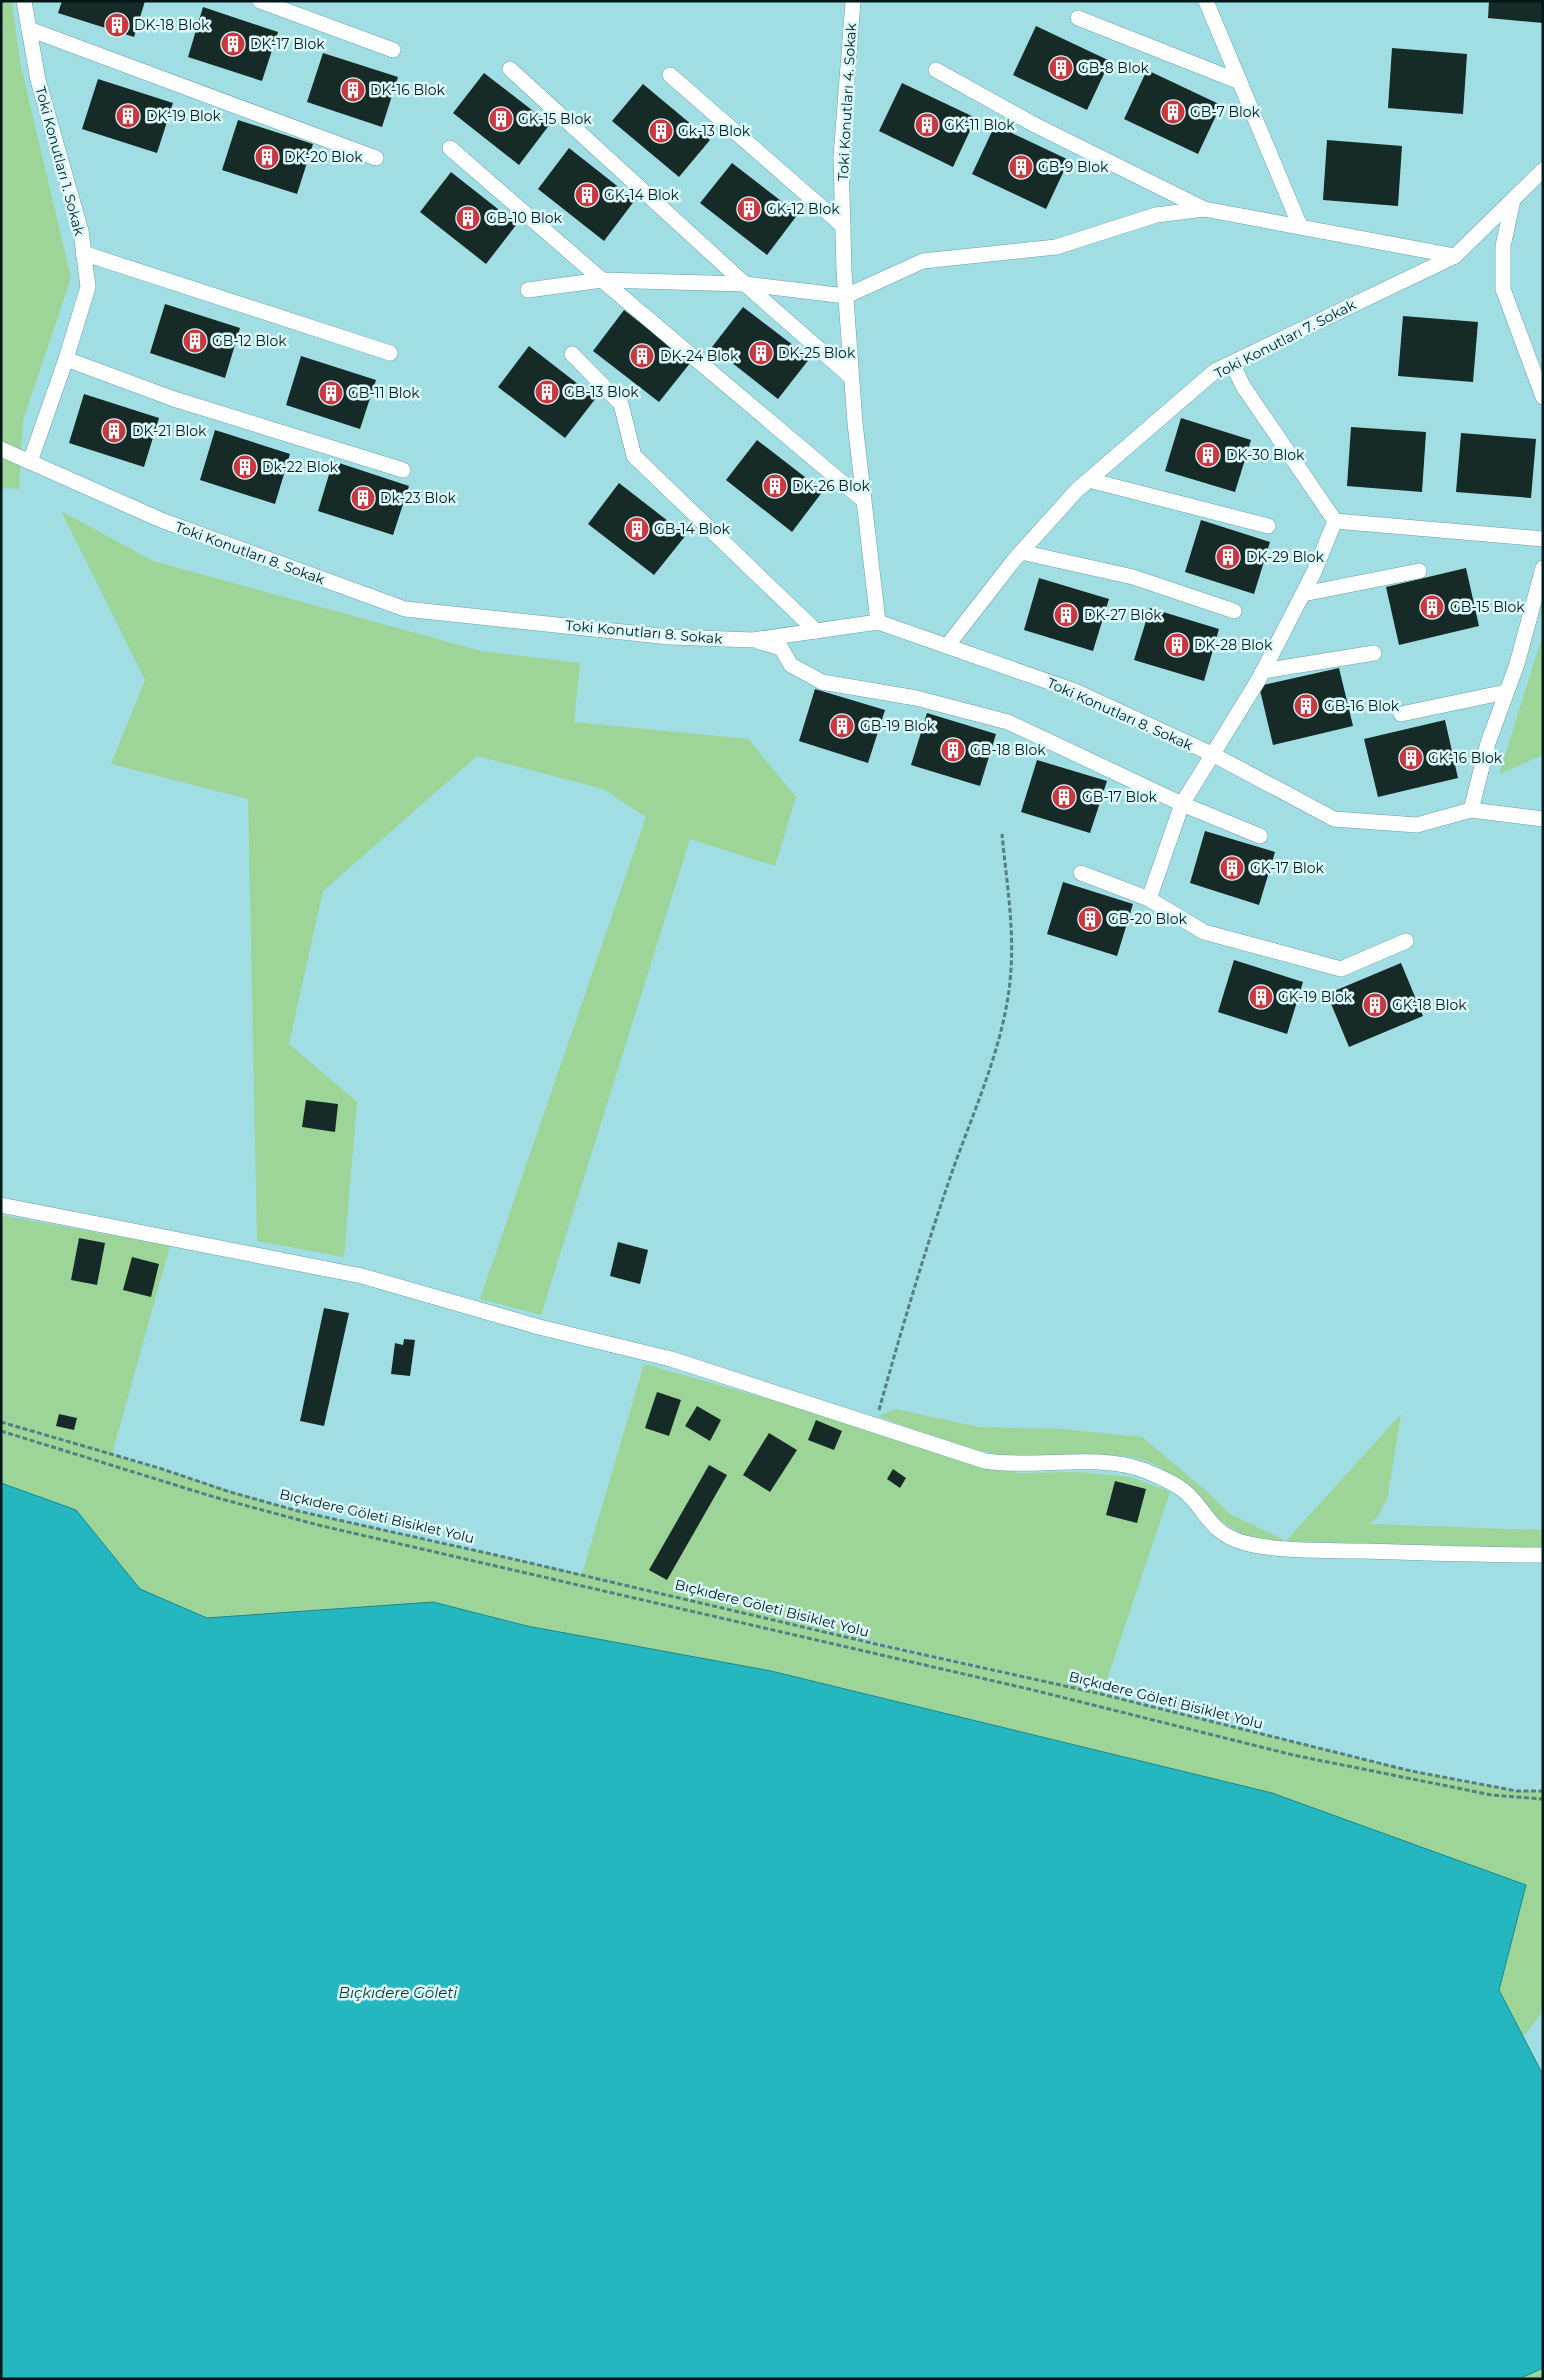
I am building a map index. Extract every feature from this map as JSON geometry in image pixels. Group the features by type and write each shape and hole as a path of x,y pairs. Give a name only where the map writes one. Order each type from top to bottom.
{"street":[{"name":"Toki Konutları 1. Sokak","path":"24,1 38,80 81,231 88,287 66,359 30,462"},
{"path":"260,1 393,50"},
{"name":"Toki Konutları 4. Sokak","path":"853,1 841,157 843,226 851,377 863,500 878,622"},
{"path":"1206,1 1300,226"},
{"path":"1078,18 1240,82"},
{"path":"29,29 376,158"},
{"path":"510,69 745,284 851,377"},
{"path":"936,70 1036,125 1204,209 1274,224 1300,226 1455,256"},
{"path":"670,75 843,226"},
{"path":"450,148 602,280 863,500"},
{"name":"Toki Konutları 7. Sokak","path":"947,646 1021,552 1089,480 1215,372 1455,256 1543,170"},
{"path":"1513,200 1503,246 1503,289 1543,397"},
{"path":"528,290 602,280 745,284 846,296 923,261 1056,247 1156,215 1204,209"},
{"path":"84,253 390,353"},
{"path":"572,354 621,404 634,456 816,631"},
{"path":"66,359 174,399 403,470"},
{"path":"1232,363 1243,386 1335,521"},
{"name":"Toki Konutları 8. Sokak","path":"1,449 161,520 405,609 670,637 753,640 878,622 1075,691 1214,755 1334,819 1417,824 1471,810 1543,819"},
{"path":"1089,480 1268,526"},
{"path":"1335,521 1543,539"},
{"path":"1149,899 1182,804 1214,755 1263,671 1302,594 1335,521"},
{"path":"1021,552 1133,578 1234,611"},
{"path":"1471,810 1488,743 1517,664 1543,568"},
{"path":"1302,594 1419,570"},
{"path":"753,640 781,648 791,666 822,682 916,698 1008,722 1182,804 1260,836"},
{"path":"1263,671 1374,654"},
{"path":"1401,714 1506,692"},
{"path":"1081,873 1149,899 1204,932 1340,969 1406,941"},
{"path":"1,1205 362,1276 539,1328 671,1359 874,1424 948,1451 984,1461 1009,1465 1101,1462 1120,1464 1145,1471 1183,1490 1205,1518 1218,1530 1244,1543 1328,1550 1543,1555"}],"path":[{"path":"874,1424 919,1269 993,1056 1008,1001 1012,969 1012,932 1002,834"},
{"name":"Bıçkıdere Göleti Bisiklet Yolu","path":"1,1422 298,1511 1101,1694 1411,1771 1517,1791 1543,1791"},
{"path":"1,1431 214,1498 318,1525 1033,1690 1293,1755 1483,1793 1529,1800 1543,1799"}],"green space":[{"path":"1,1 12,1 20,62 71,278 23,420 19,489 1,488"},
{"path":"61,511 153,561 481,651 580,663 574,722 748,739 796,797 775,866 690,839 541,1315 480,1299 646,817 603,789 477,756 323,891 289,1044 357,1102 344,1257 257,1241 248,799 111,764 145,680"},
{"path":"1543,634 1543,755 1499,774"},
{"name":"Bıçkıdere Göleti","path":"1,1215 170,1246 112,1454 298,1511 582,1574 644,1364 847,1421 971,1465 1019,1473 1077,1472 1131,1477 1170,1492 1102,1694 1411,1771 1517,1791 1543,1791 1543,2011 1523,2037 1543,2075 1543,2379 215,2379 260,1615 208,1618 140,1589 76,1511 1,1483","holes":["753,1614 1024,1676 880,1645"]},
{"path":"896,1409 978,1427 1062,1429 1142,1437 1204,1489 1230,1514 1286,1541 1401,1414 1388,1496 1378,1517 1369,1524 1543,1530 1543,1548 1278,1541 1251,1537 1237,1531 1224,1522 1177,1480 1151,1463 1137,1458 1120,1456 1028,1457 995,1454 944,1440 878,1416"}],"water":[{"name":"Bıçkıdere Göleti","path":"1,1483 76,1510 140,1589 207,1618 433,1602 527,1626 771,1671 1272,1793 1526,1885 1499,1990 1543,2075 1543,2368 1519,2379 1,2379"}],"building":[{"name":"DK-18 Blok","path":"62,1 145,1 134,37 58,13"},
{"path":"1489,1 1543,1 1543,23 1488,18"},
{"name":"DK-17 Blok","path":"203,7 278,32 262,81 188,57"},
{"name":"GB-8 Blok","path":"1036,26 1110,61 1087,110 1013,75"},
{"path":"1392,48 1467,54 1463,114 1388,108"},
{"name":"DK-16 Blok","path":"323,53 398,77 382,127 307,102"},
{"name":"GB-7 Blok","path":"1147,70 1221,105 1198,154 1124,119"},
{"name":"GK-15 Blok","path":"484,73 550,124 519,165 453,113"},
{"name":"DK-19 Blok","path":"98,79 173,103 157,153 82,129"},
{"name":"GK-11 Blok","path":"902,83 976,118 953,167 879,131"},
{"name":"Gk-13 Blok","path":"643,84 710,140 679,177 612,121"},
{"name":"DK-20 Blok","path":"238,120 313,144 297,194 222,170"},
{"name":"GB-9 Blok","path":"995,125 1069,160 1046,209 972,174"},
{"path":"1327,140 1402,146 1398,206 1323,200"},
{"name":"GK-14 Blok","path":"569,148 635,200 604,241 538,189"},
{"name":"GK-12 Blok","path":"732,163 798,214 767,255 700,203"},
{"name":"GB-10 Blok","path":"451,172 517,224 486,264 420,212"},
{"name":"GB-12 Blok","path":"165,304 240,328 225,378 150,353"},
{"name":"DK-25 Blok","path":"743,307 810,358 778,399 712,347"},
{"name":"DK-24 Blok","path":"624,310 691,362 659,402 593,351"},
{"path":"1403,316 1478,322 1473,382 1398,376"},
{"name":"GB-13 Blok","path":"529,346 596,398 565,438 498,387"},
{"name":"GB-11 Blok","path":"301,356 376,380 360,429 286,405"},
{"name":"DK-21 Blok","path":"84,394 159,418 144,467 69,443"},
{"name":"DK-30 Blok","path":"1181,418 1251,440 1235,492 1165,471"},
{"path":"1351,427 1426,432 1422,492 1347,486"},
{"name":"Dk-22 Blok","path":"215,430 290,454 275,504 200,480"},
{"path":"1461,433 1536,439 1531,498 1456,492"},
{"name":"DK-26 Blok","path":"757,440 823,491 792,532 726,480"},
{"name":"Dk-23 Blok","path":"333,461 409,486 393,535 318,511"},
{"name":"GB-14 Blok","path":"619,483 686,535 654,575 588,524"},
{"name":"DK-29 Blok","path":"1201,520 1270,542 1254,594 1185,572"},
{"name":"GB-15 Blok","path":"1466,568 1479,626 1399,645 1386,587"},
{"name":"DK-27 Blok","path":"1039,578 1109,599 1093,651 1024,630"},
{"name":"DK-28 Blok","path":"1150,608 1219,629 1204,681 1134,660"},
{"name":"GB-16 Blok","path":"1339,668 1353,726 1273,745 1259,686"},
{"name":"GB-19 Blok","path":"815,689 885,710 868,763 799,741"},
{"name":"GB-18 Blok","path":"927,713 996,734 980,786 911,765"},
{"name":"GK-16 Blok","path":"1445,720 1458,778 1378,797 1364,739"},
{"name":"GB-17 Blok","path":"1037,760 1107,781 1090,833 1021,812"},
{"name":"GK-17 Blok","path":"1205,831 1275,852 1259,905 1190,883"},
{"name":"GB-20 Blok","path":"1063,882 1133,904 1117,956 1047,934"},
{"name":"GK-19 Blok","path":"1234,960 1303,982 1287,1034 1218,1012"},
{"name":"GK-18 Blok","path":"1401,963 1423,1016 1349,1047 1327,994"},
{"path":"306,1100 338,1104 335,1132 302,1127"},
{"path":"79,1238 105,1243 97,1285 71,1280"},
{"path":"618,1242 648,1250 640,1284 610,1276"},
{"path":"132,1257 159,1264 151,1297 123,1290"},
{"path":"324,1308 349,1313 324,1426 300,1421"},
{"path":"404,1339 415,1340 410,1376 391,1374 395,1343 403,1345"},
{"path":"657,1392 681,1400 669,1436 645,1428"},
{"path":"697,1406 721,1420 710,1441 685,1426"},
{"path":"59,1414 77,1418 74,1430 56,1426"},
{"path":"816,1420 842,1431 834,1450 808,1440"},
{"path":"769,1433 797,1450 770,1492 743,1475"},
{"path":"709,1465 727,1475 667,1580 649,1570"},
{"path":"893,1469 906,1478 900,1488 887,1479"},
{"path":"1115,1481 1146,1489 1137,1523 1106,1515"}],"place":[{"name":"DK-18 Blok","path":"117,25"},
{"name":"DK-17 Blok","path":"233,44"},
{"name":"GB-8 Blok","path":"1061,68"},
{"name":"DK-16 Blok","path":"353,90"},
{"name":"GB-7 Blok","path":"1173,112"},
{"name":"DK-19 Blok","path":"128,116"},
{"name":"GK-15 Blok","path":"501,119"},
{"name":"GK-11 Blok","path":"927,125"},
{"name":"Gk-13 Blok","path":"661,131"},
{"name":"DK-20 Blok","path":"267,157"},
{"name":"GB-9 Blok","path":"1021,167"},
{"name":"GK-14 Blok","path":"587,195"},
{"name":"GK-12 Blok","path":"749,209"},
{"name":"GB-10 Blok","path":"468,218"},
{"name":"GB-12 Blok","path":"195,341"},
{"name":"DK-25 Blok","path":"761,353"},
{"name":"DK-24 Blok","path":"642,356"},
{"name":"GB-13 Blok","path":"547,392"},
{"name":"GB-11 Blok","path":"331,393"},
{"name":"DK-21 Blok","path":"114,431"},
{"name":"DK-30 Blok","path":"1208,455"},
{"name":"Dk-22 Blok","path":"245,467"},
{"name":"DK-26 Blok","path":"775,486"},
{"name":"Dk-23 Blok","path":"363,498"},
{"name":"GB-14 Blok","path":"637,529"},
{"name":"DK-29 Blok","path":"1228,557"},
{"name":"GB-15 Blok","path":"1432,607"},
{"name":"DK-27 Blok","path":"1066,615"},
{"name":"DK-28 Blok","path":"1177,645"},
{"name":"GB-16 Blok","path":"1306,706"},
{"name":"GB-19 Blok","path":"842,726"},
{"name":"GB-18 Blok","path":"953,750"},
{"name":"GK-16 Blok","path":"1411,758"},
{"name":"GB-17 Blok","path":"1064,797"},
{"name":"GK-17 Blok","path":"1232,868"},
{"name":"GB-20 Blok","path":"1090,919"},
{"name":"GK-19 Blok","path":"1261,997"},
{"name":"GK-18 Blok","path":"1375,1005"}]}
